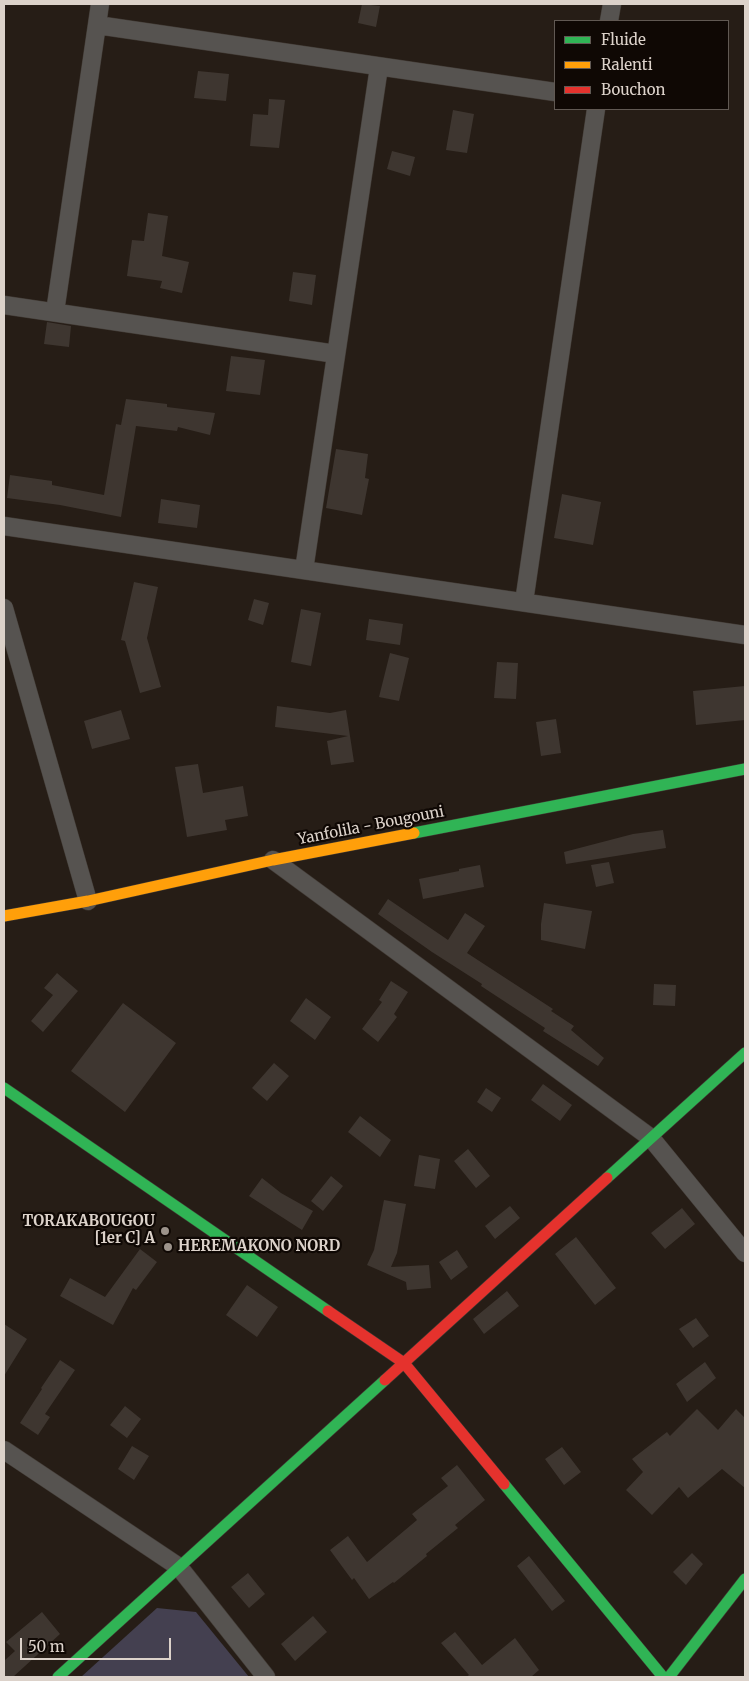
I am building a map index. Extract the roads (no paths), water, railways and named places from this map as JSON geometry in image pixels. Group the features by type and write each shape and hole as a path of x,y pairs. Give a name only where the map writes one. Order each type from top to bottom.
{"street":[{"path":"55,312 100,4"},
{"path":"609,20 612,4"},
{"path":"97,25 554,92"},
{"path":"304,570 379,67"},
{"path":"524,602 596,110"},
{"path":"4,305 336,354"},
{"path":"4,526 745,634"},
{"path":"4,608 88,901"},
{"name":"Yanfolila - Bougouni","path":"4,916 88,901 273,860 745,769"},
{"path":"273,860 651,1138 745,1253"},
{"path":"58,1677 745,1053"},
{"path":"4,1088 404,1363 663,1677"},
{"path":"4,1450 179,1567 266,1677"},
{"path":"669,1677 745,1579"}],"place":[{"name":"TORAKABOUGOU [1er C] A","path":"165,1231"},
{"name":"HEREMAKONO NORD","path":"168,1247"}]}
